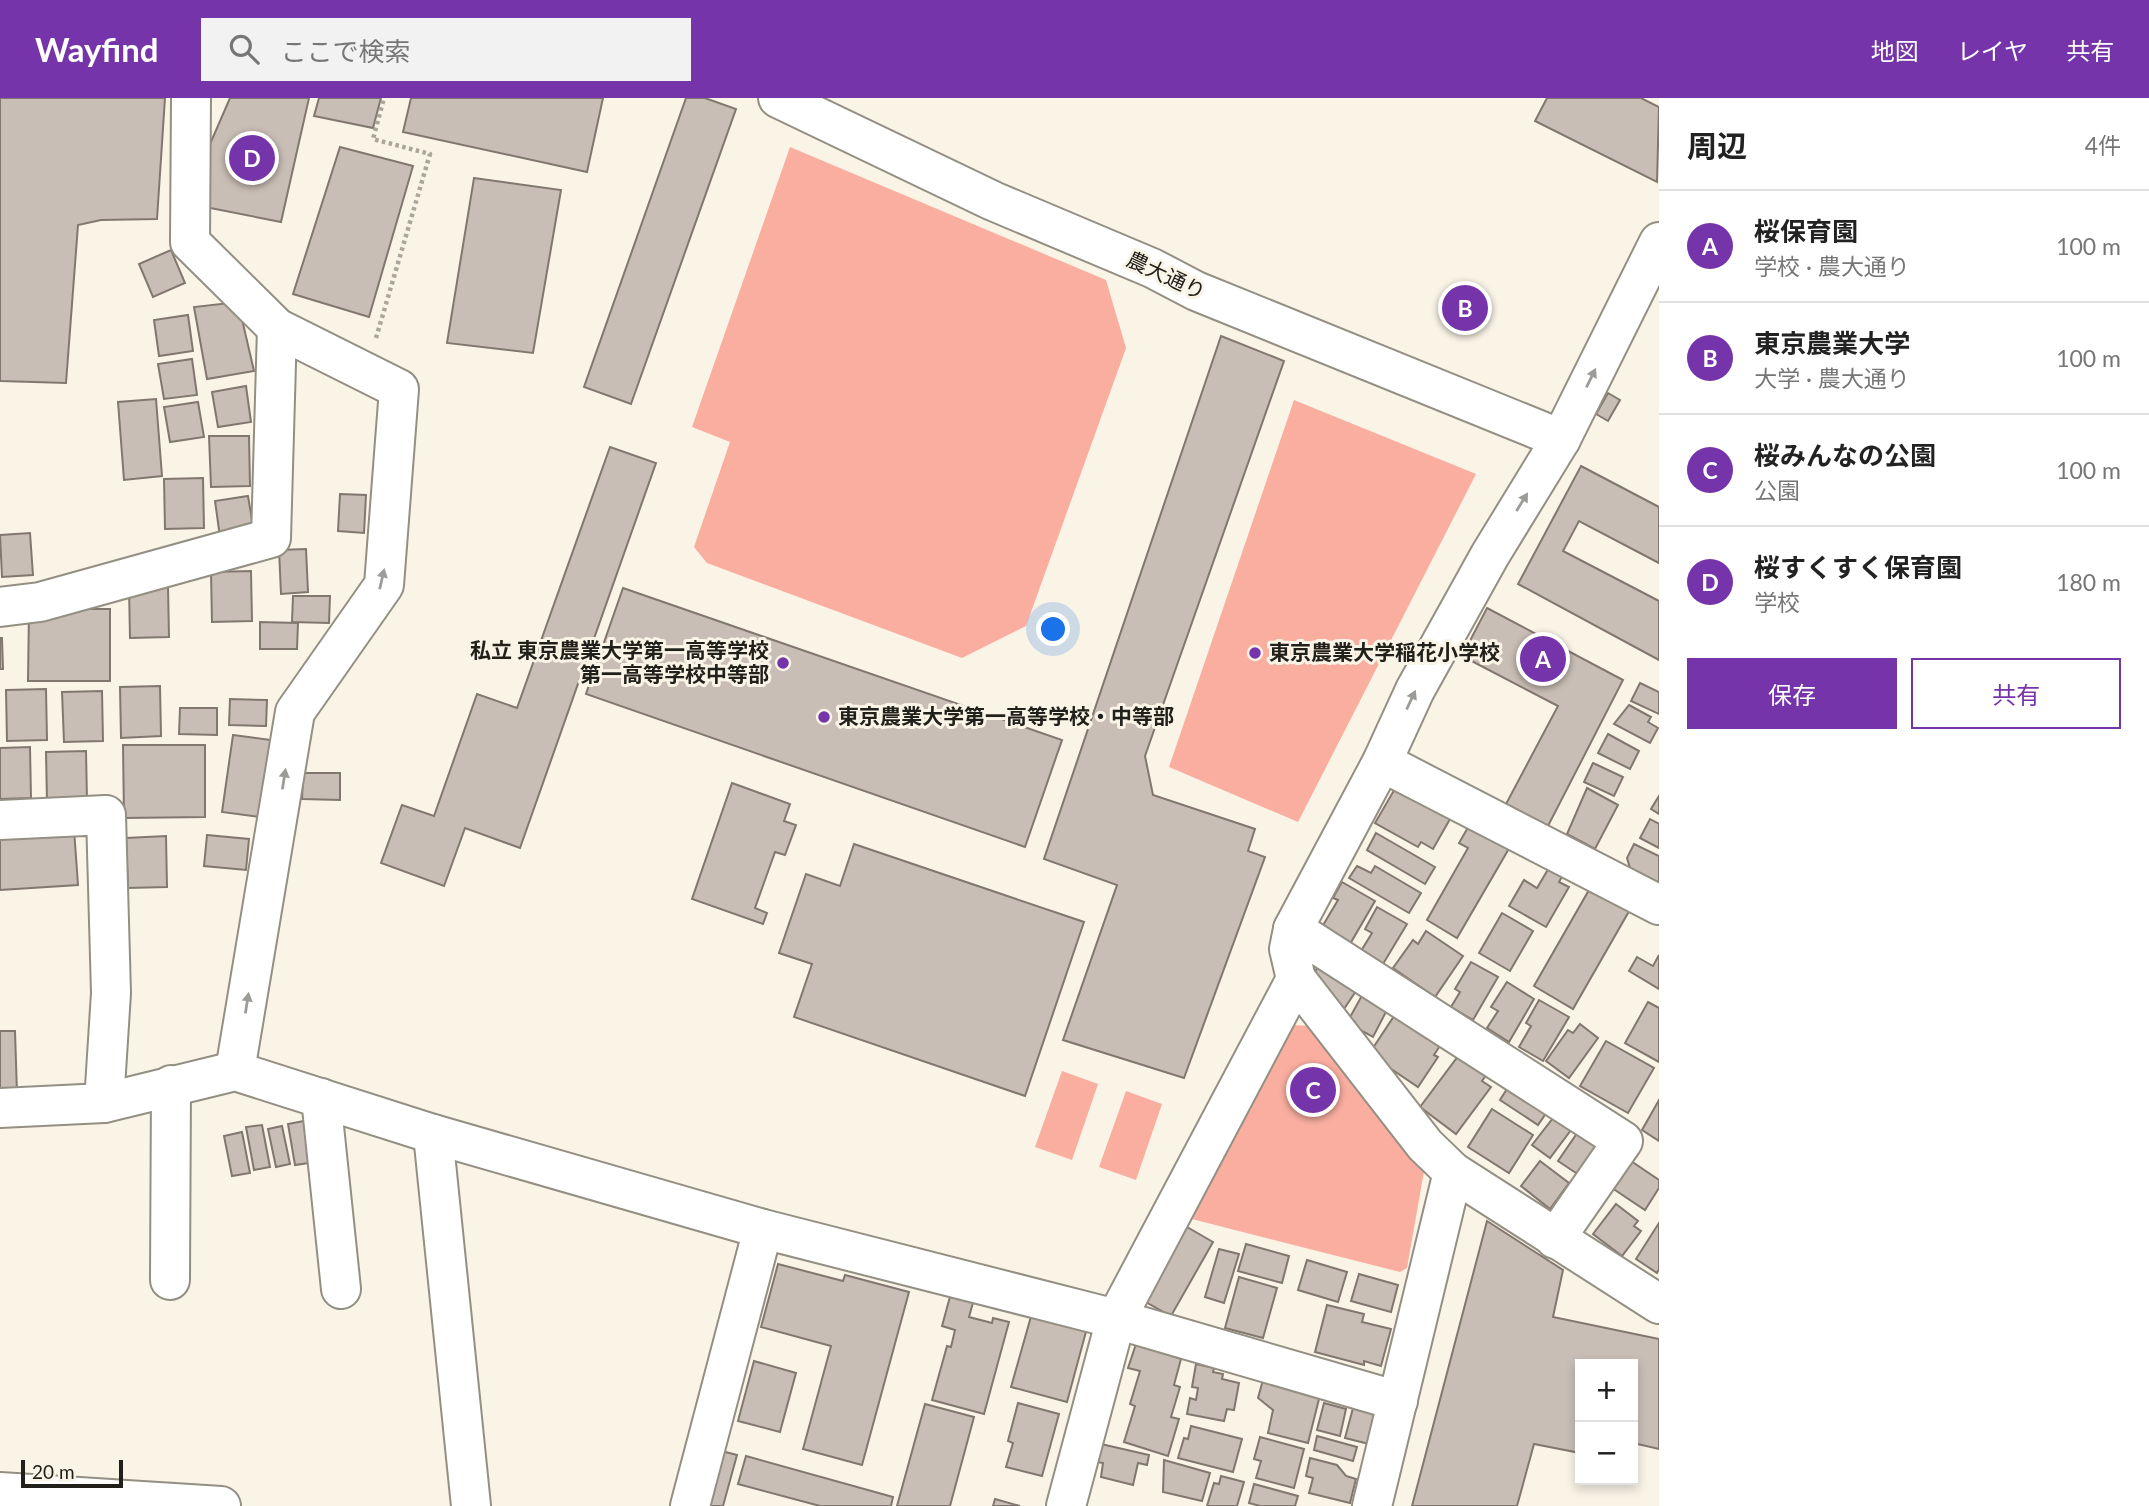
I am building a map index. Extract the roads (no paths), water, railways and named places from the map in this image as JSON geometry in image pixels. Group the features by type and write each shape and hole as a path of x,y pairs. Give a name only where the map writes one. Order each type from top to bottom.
{"street":[{"path":"191,98 190,242 277,328 398,389 384,585 295,712 235,1071"},
{"name":"農大通り","path":"783,99 993,201 1152,268 1196,291 1561,439"},
{"path":"1659,242 1651,280 1561,439 1490,555 1415,690 1382,762 1293,929 1289,949 1296,979 1425,1145 1453,1172 1659,1304"},
{"path":"0,607 40,602 271,538 277,328"},
{"path":"1382,762 1659,905"},
{"path":"0,820 106,815 111,993 104,1103"},
{"path":"1293,929 1623,1141 1555,1239"},
{"path":"1066,1506 1116,1320 1296,979"},
{"path":"0,1108 104,1103 235,1071 433,1134 763,1229 1116,1320 1398,1401"},
{"path":"170,1280 171,1086"},
{"path":"321,1098 341,1289"},
{"path":"433,1134 471,1506"},
{"path":"1371,1506 1453,1172"},
{"path":"690,1506 763,1229"},
{"path":"0,1492 221,1506"}],"place":[{"name":"桜すくすく保育園","path":"252,158"},
{"name":"東京農業大学","path":"1465,308"},
{"name":"東京農業大学稲花小学校","path":"1255,653"},
{"name":"桜保育園","path":"1543,659"},
{"name":"私立 東京農業大学第一高等学校 第一高等学校中等部","path":"783,663"},
{"name":"東京農業大学第一高等学校・中等部","path":"824,717"},
{"name":"桜みんなの公園","path":"1313,1090"}]}
